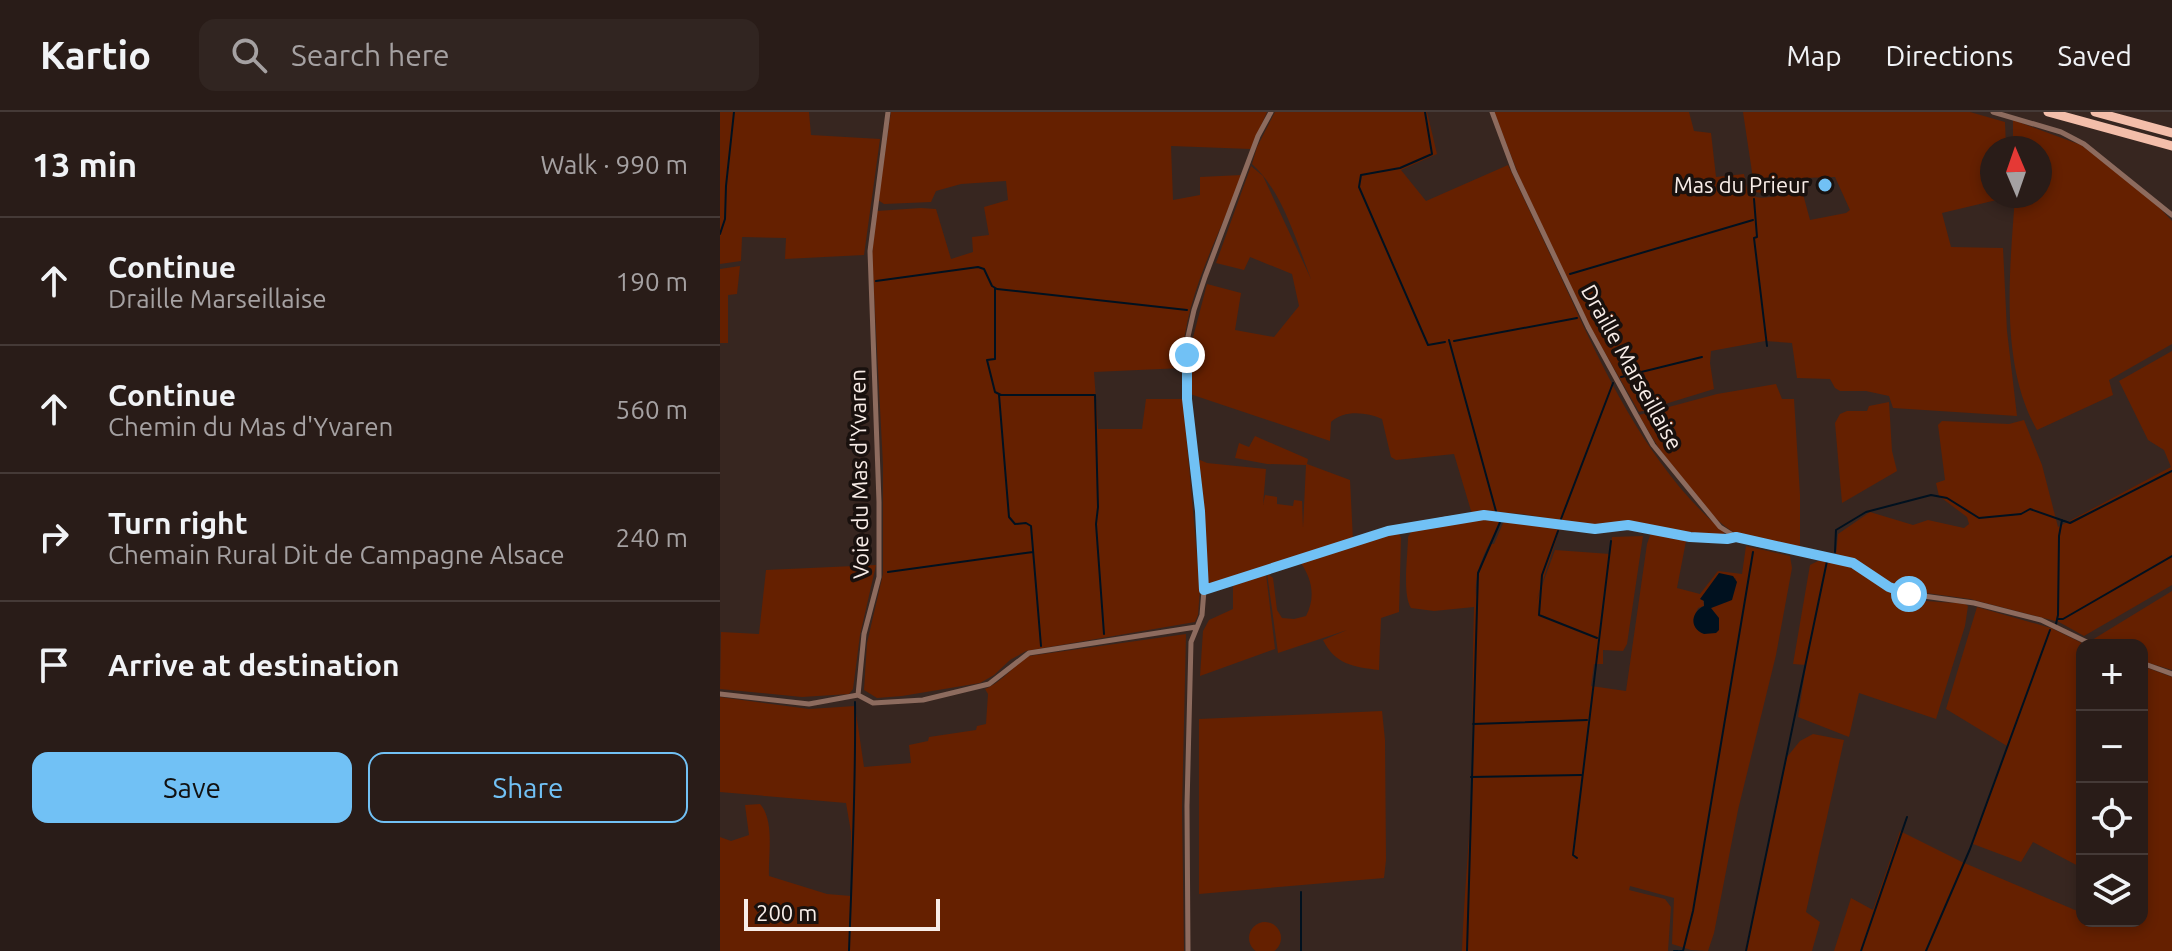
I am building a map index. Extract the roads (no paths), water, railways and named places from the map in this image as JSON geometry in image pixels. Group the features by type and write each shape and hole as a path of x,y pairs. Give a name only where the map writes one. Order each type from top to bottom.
{"highway":[{"path":"2048,112 2172,146"},
{"path":"2095,112 2172,133"}],"street":[{"name":"Voie du Mas d'Yvaren","path":"858,695 864,634 879,577 870,251 888,112"},
{"path":"1188,951 1190,657 1192,635 1202,615 1204,590 1200,511 1187,399 1187,341 1205,277 1258,136 1271,112"},
{"name":"Draille Marseillaise","path":"1492,112 1514,171 1582,313 1641,424 1679,479 1720,527 1736,537 1853,563 1889,587 1909,594 1974,603 2041,620 2081,639"},
{"path":"1993,112 2061,132 2084,144 2172,215"},
{"path":"1204,590 1388,531 1484,515 1595,529 1628,525 1690,537 1736,537"},
{"path":"720,694 809,704 858,695 873,703 923,700 989,684 1029,653 1196,627"},
{"path":"2148,665 2172,674"}],"water":[{"path":"1719,573 1733,576 1737,582 1732,600 1711,608 1719,618 1719,630 1704,634 1694,624 1695,615 1704,606 1704,601 1700,599"}],"waterway":[{"path":"720,234 725,219 734,112"},
{"path":"1425,112 1432,154 1400,168 1361,175 1359,187 1428,345 1445,342"},
{"path":"1754,199 1757,237 1754,238 1767,346"},
{"path":"1570,274 1753,220"},
{"path":"876,281 978,267 984,269 992,286 997,289 1187,310"},
{"path":"995,288 995,359 987,360 995,392 1001,395 1095,395 1096,524 1104,634"},
{"path":"1454,341 1577,318"},
{"path":"1449,340 1497,515"},
{"path":"1621,377 1702,357"},
{"path":"1561,519 1613,383"},
{"path":"999,395 1009,517 1015,524 1031,526 1041,646"},
{"path":"1835,552 1836,530 1866,512 1931,495 1947,498 1979,518 2021,514 2030,509 2070,523 2172,471"},
{"path":"1467,951 1478,573 1501,520"},
{"path":"2056,624 2062,520"},
{"path":"1558,531 1542,575 1539,615 1597,638"},
{"path":"1577,858 1573,855 1611,541"},
{"path":"888,572 1033,552"},
{"path":"1680,951 1683,951 1693,911 1753,552"},
{"path":"2057,619 2063,619 2172,556"},
{"path":"1746,951 1827,561"},
{"path":"1926,951 1970,849 2050,630"},
{"path":"849,951 855,702"},
{"path":"1473,724 1587,720"},
{"path":"1471,777 1581,775"},
{"path":"1861,951 1907,817"},
{"path":"1301,892 1301,951"}],"place":[{"name":"Mas du Prieur","path":"1825,185"}]}
